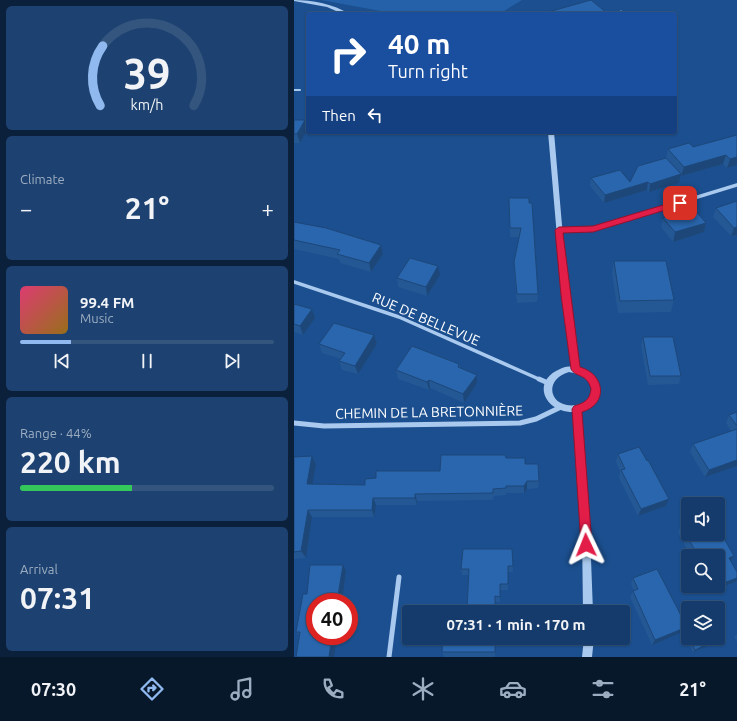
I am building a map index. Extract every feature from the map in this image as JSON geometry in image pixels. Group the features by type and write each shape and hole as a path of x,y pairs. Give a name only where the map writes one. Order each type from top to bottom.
{"street":[{"path":"295,0 328,6 342,12"},
{"path":"551,134 559,230 576,369"},
{"path":"559,230 593,229 737,185"},
{"name":"RUE DE BELLEVUE","path":"294,282 399,317 548,383"},
{"path":"576,369 590,376 596,389 595,396 585,407 577,409 561,407 554,403 550,397 548,383 551,378 562,370 576,369"},
{"name":"CHEMIN DE LA BRETONNIÈRE","path":"294,422 324,426 520,423 536,419 561,407"},
{"path":"577,409 586,532 588,605"},
{"path":"389,657 399,577"},
{"path":"587,657 588,645"}],"lane":[{"path":"294,90 300,90"}],"shaded area":[{"path":"321,0 522,0 502,12 386,12"}],"building":[{"path":"591,0 606,12 548,12"},
{"path":"294,120 305,120 297,134 294,134"},
{"path":"737,135 737,157 730,159 726,155 684,167 668,149 689,143 693,147"},
{"path":"666,158 681,174 650,184 648,182 605,195 591,178 620,170 630,182 638,166"},
{"path":"509,198 529,198 529,203 532,203 538,294 517,294 514,262 521,228 510,228"},
{"path":"737,201 737,227 734,228 716,208"},
{"path":"694,209 706,223 675,232 663,218"},
{"path":"294,222 326,228 381,245 369,263 337,254 340,250 294,240"},
{"path":"410,258 438,266 426,287 397,278"},
{"path":"614,261 666,261 674,300 620,301"},
{"path":"294,304 312,309 300,326 294,324"},
{"path":"334,323 374,335 355,366 339,361 345,353 319,344"},
{"path":"643,337 673,337 681,376 650,376"},
{"path":"412,346 459,364 458,367 477,375 463,394 429,380 427,382 396,370"},
{"path":"737,412 737,426 729,415"},
{"path":"737,429 737,460 709,470 693,444"},
{"path":"639,447 647,461 648,460 669,499 641,509 621,470 625,469 618,454"},
{"path":"441,455 505,455 506,458 525,458 525,464 538,464 539,481 527,481 524,486 506,486 506,488 493,489 493,493 415,494 415,498 373,498 372,510 308,510 301,551 294,552 294,457 312,456 307,484 365,485 365,479 376,478 376,471 440,471"},
{"path":"725,540 734,556 729,558 737,572 737,578 725,582 725,549 694,549 690,541"},
{"path":"463,549 512,549 513,566 508,566 508,584 500,584 500,597 495,596 495,605 467,605 469,569 461,569"},
{"path":"310,565 343,565 338,593 307,593"},
{"path":"657,569 681,615 681,629 655,640 633,591 638,589 633,578"},
{"path":"303,594 306,594 306,645 331,645 329,657 296,657 300,632 296,632"},
{"path":"442,645 495,645 495,652 442,652"},
{"path":"692,645 706,645 695,650"}],"route":[{"path":"586,545 577,409 585,407 591,402 595,396 596,389 590,376 576,369 559,230 593,229 680,203"}]}
